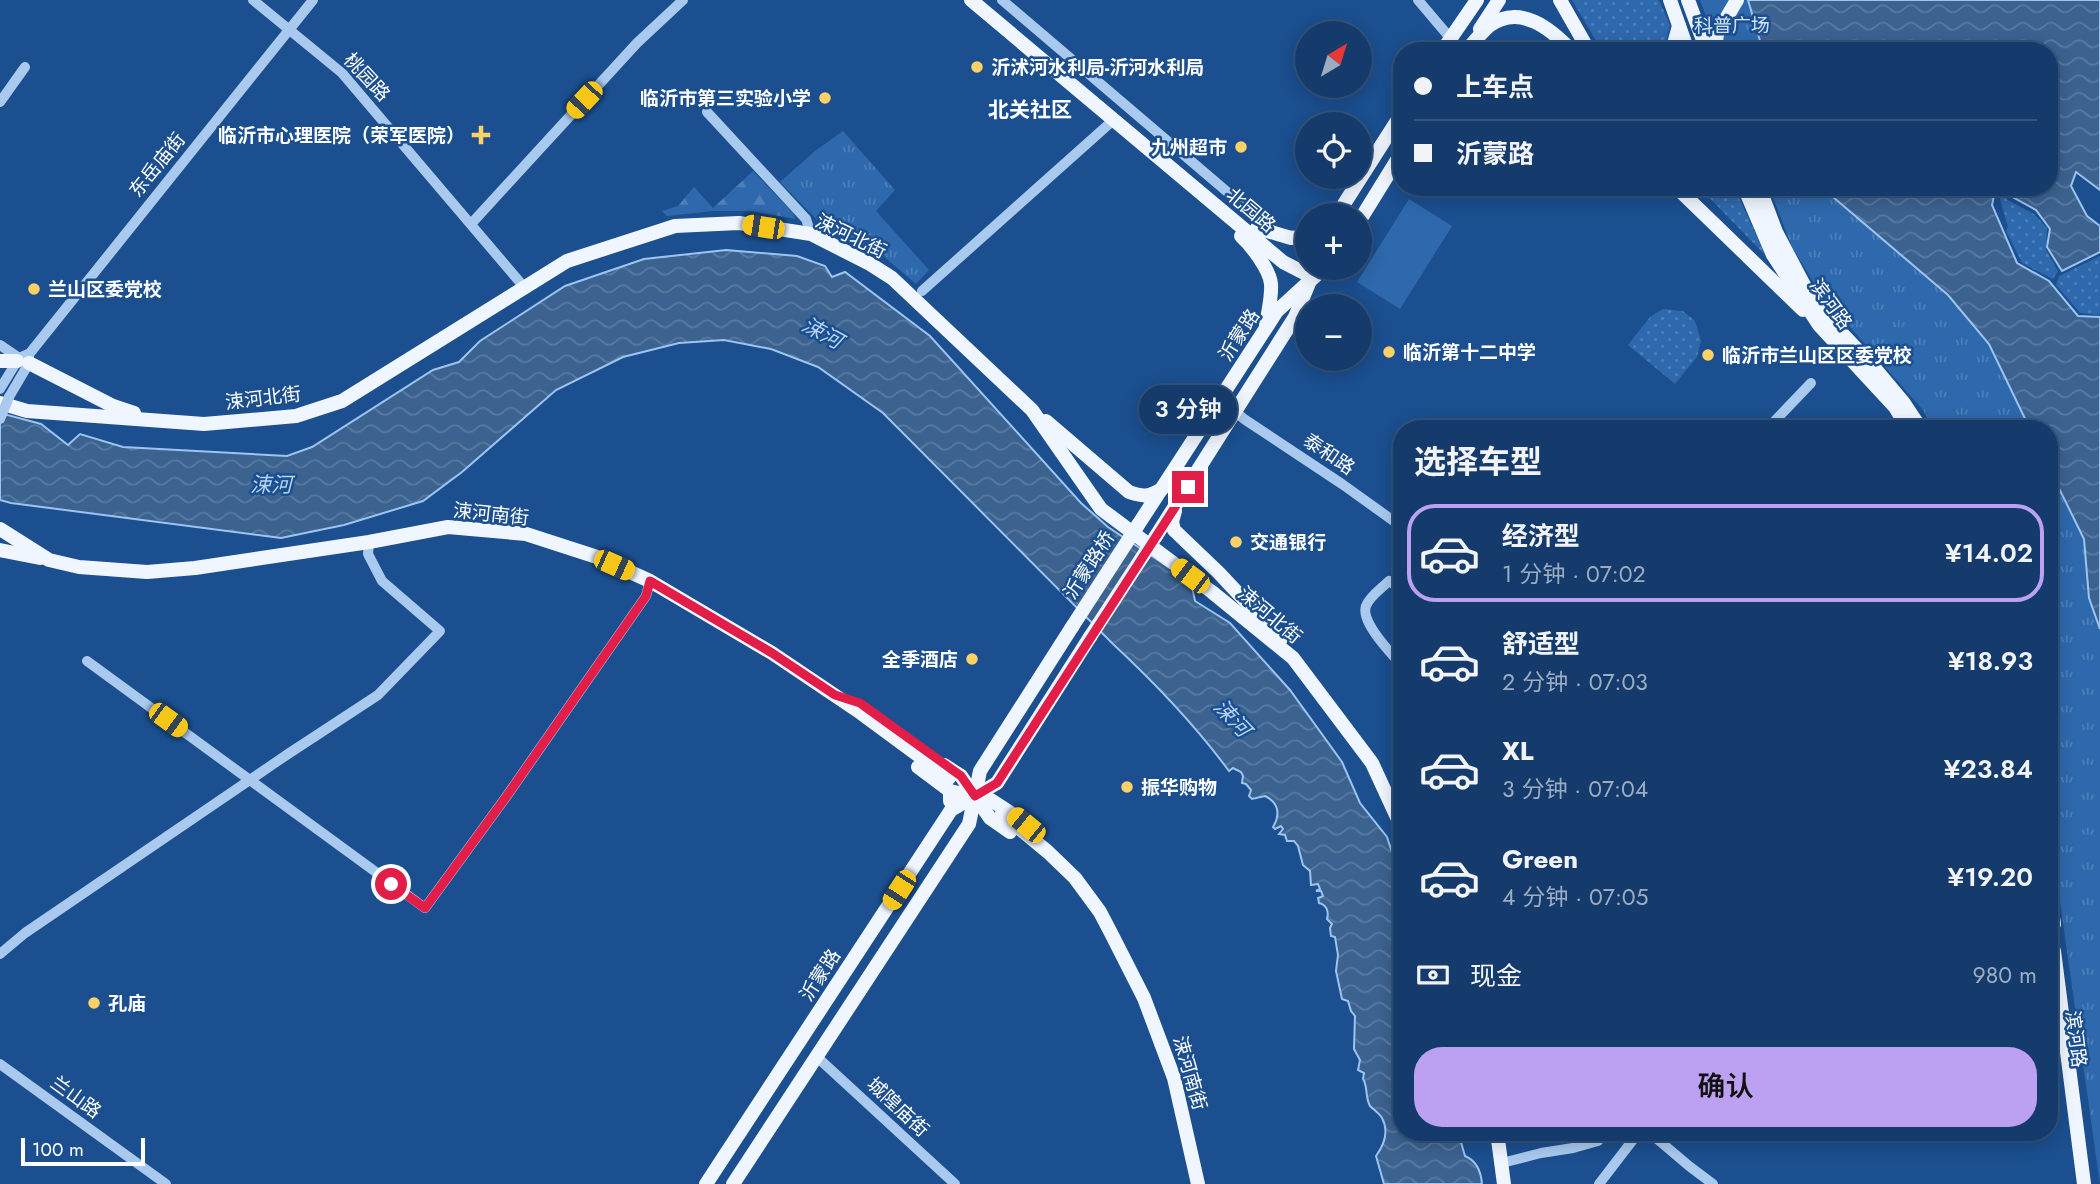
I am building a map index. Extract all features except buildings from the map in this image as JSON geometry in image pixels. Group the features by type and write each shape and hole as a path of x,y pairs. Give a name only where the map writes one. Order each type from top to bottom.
{"main road":[{"path":"1462,22 1470,0"},
{"path":"1449,42 1477,0"},
{"path":"1472,42 1499,0"},
{"path":"1560,0 1584,42"},
{"path":"1670,0 1685,42"},
{"path":"1688,0 1704,42"},
{"path":"1716,42 1717,34 1737,0"},
{"name":"北园路","path":"980,2 1139,145 1283,262 1295,266"},
{"name":"北园路","path":"980,2 1295,258"},
{"path":"1475,42 1489,27 1507,17 1538,22 1564,42"},
{"path":"1674,42 1679,25"},
{"path":"1345,203 1393,127"},
{"path":"1139,145 1250,244 1271,284 1266,330"},
{"path":"1370,203 1393,167"},
{"path":"1685,196 1819,325"},
{"name":"滨河路","path":"1748,196 1773,255 1819,325 1895,407 1903,420"},
{"name":"滨河路","path":"1762,196 1776,233 1814,304 1872,365 1915,420"},
{"name":"涑河北街","path":"5,400 27,411 204,424 296,416 342,401 567,261 675,226 739,223 811,234 892,278 1032,410 1101,509 1293,658 1372,763 1393,808"},
{"path":"1257,228 1295,238"},
{"name":"沂蒙路","path":"1138,525 1278,311 1306,280"},
{"name":"沂蒙路","path":"706,1184 951,810 997,783 1236,412 1295,317 1310,280"},
{"path":"16,363 80,398 86,404 75,414"},
{"path":"16,363 113,406 156,420"},
{"path":"1032,410 1129,492 1150,496 1163,488"},
{"path":"1067,462 1069,454 1079,453 1139,504 1138,525"},
{"path":"1177,503 1172,522 1174,530 1284,642 1293,658"},
{"name":"沂蒙路桥","path":"975,796 980,771 1138,525"},
{"name":"涑河南街","path":"1,539 49,560 79,567 147,572 195,568 369,542 448,527 526,534 597,557 650,581 772,653 861,713 949,785"},
{"path":"1156,536 1170,535 1176,538 1229,588 1228,593 1212,593"},
{"path":"835,695 852,716 949,785 975,796 997,812"},
{"path":"733,1184 969,824 975,796 961,776 860,703 835,695"},
{"path":"997,783 997,812"},
{"path":"949,785 951,810"},
{"path":"969,824 997,812"},
{"name":"涑河南街","path":"997,812 1048,852 1074,878 1100,912 1157,1028 1174,1078 1198,1184"},
{"name":"滨河路","path":"2058,982 2084,1184"},
{"name":"滨河路","path":"2058,1053 2075,1184"},
{"path":"1498,1141 1504,1184"}],"street":[{"name":"桃园路","path":"253,0 342,73 524,286"},
{"name":"东岳庙街","path":"0,389 16,363 313,0"},
{"path":"471,224 637,43 683,0"},
{"path":"963,0 1109,124 1139,145"},
{"path":"1002,0 1278,235"},
{"path":"1418,0 1445,42"},
{"path":"0,102 25,67"},
{"path":"707,112 806,219 811,234"},
{"path":"922,291 1109,124"},
{"path":"0,345 16,363"},
{"name":"东岳庙街","path":"0,419 16,363"},
{"path":"1776,420 1811,383"},
{"name":"泰和路","path":"1236,412 1393,521"},
{"path":"0,954 25,933 378,695 440,631 382,581 368,554 369,542"},
{"path":"87,661 425,908 646,596 650,581"},
{"path":"1393,584 1389,581 1366,605 1365,616 1373,631 1393,655"},
{"name":"城隍庙街","path":"817,1057 955,1184"},
{"name":"兰山路","path":"0,1064 166,1184"},
{"path":"1502,1163 1598,1141"},
{"path":"1599,1184 1632,1141"},
{"path":"1660,1141 1713,1184"}],"green space":[{"path":"1572,0 1659,0 1670,25 1666,42 1597,42"},
{"name":"科普广场","path":"1700,0 1748,0 1760,42 1716,42"},
{"path":"843,131 895,190 876,211 929,270 916,284 881,254 848,237 827,230 780,182"},
{"path":"753,171 794,214 795,219 751,211 713,211 667,216 662,211 678,206 694,187 713,208"},
{"path":"1708,196 1738,196 1766,256"},
{"path":"1772,196 1832,196 1948,295 1989,344 2026,420 1928,420 1923,410 1820,293 1792,247"},
{"path":"2001,196 2007,196 2006,199 2034,214 2047,228 2046,250 2058,271 2053,279 2022,263 2006,231 2008,227"},
{"path":"1409,199 1452,226 1400,309 1357,282 1372,280 1372,258"},
{"path":"2100,256 2100,315 2080,313 2056,285 2059,276"},
{"path":"1663,309 1683,311 1695,321 1701,341 1697,357 1675,384 1628,345 1650,317"},
{"path":"2058,486 2084,539 2089,598 2100,629 2100,1184 2058,888"}],"water":[{"path":"1748,0 2100,0 2100,190 2076,172 2071,186 2087,216 2100,226 2100,252 2062,271 2047,247 2050,229 2036,210 2010,196 2058,196 2058,42 1760,42"},
{"path":"1832,196 1994,196 1992,205 2017,263 2049,281 2078,316 2100,317 2100,629 2089,598 2084,539 2058,486 2058,420 2026,420 1989,344 1948,295"},
{"name":"涑河","path":"726,250 797,256 825,266 832,277 845,272 930,336 1081,503 1108,527 1191,582 1195,601 1230,623 1290,690 1342,762 1360,803 1387,837 1393,855 1393,1141 1461,1141 1465,1156 1478,1167 1482,1184 1384,1184 1376,1156 1383,1143 1385,1128 1382,1118 1368,1103 1364,1073 1358,1070 1360,1060 1354,1049 1355,1016 1348,1001 1342,999 1336,971 1338,955 1335,937 1331,936 1332,924 1327,919 1326,907 1319,903 1318,898 1323,896 1321,891 1316,891 1320,889 1318,884 1311,885 1310,871 1303,865 1298,846 1294,841 1287,841 1285,835 1279,834 1283,829 1281,826 1275,829 1273,827 1277,813 1273,802 1265,796 1252,799 1249,796 1251,790 1242,783 1241,772 1233,768 1229,771 1159,689 883,413 818,367 771,349 724,340 679,343 623,357 556,390 462,472 423,501 344,525 281,538 0,500 0,413 41,424 68,445 80,434 123,447 287,456 312,447 433,370 459,362 480,341 565,286 644,259"}],"place":[{"name":"沂沭河水利局-沂河水利局","path":"977,67"},
{"name":"临沂市第三实验小学","path":"825,98"},
{"name":"临沂市心理医院（荣军医院）","path":"481,135"},
{"name":"九州超市","path":"1241,147"},
{"name":"兰山区委党校","path":"34,289"},
{"name":"临沂第十二中学","path":"1389,352"},
{"name":"临沂市兰山区区委党校","path":"1708,355"},
{"name":"交通银行","path":"1236,542"},
{"name":"全季酒店","path":"972,659"},
{"name":"振华购物","path":"1127,787"},
{"name":"孔庙","path":"94,1003"}],"district":[{"name":"北关社区","path":"1030,110"}],"route":[{"path":"391,884 425,908 646,596 650,581 772,653 835,695 860,703 961,776 975,796 997,783 1188,487"}]}
